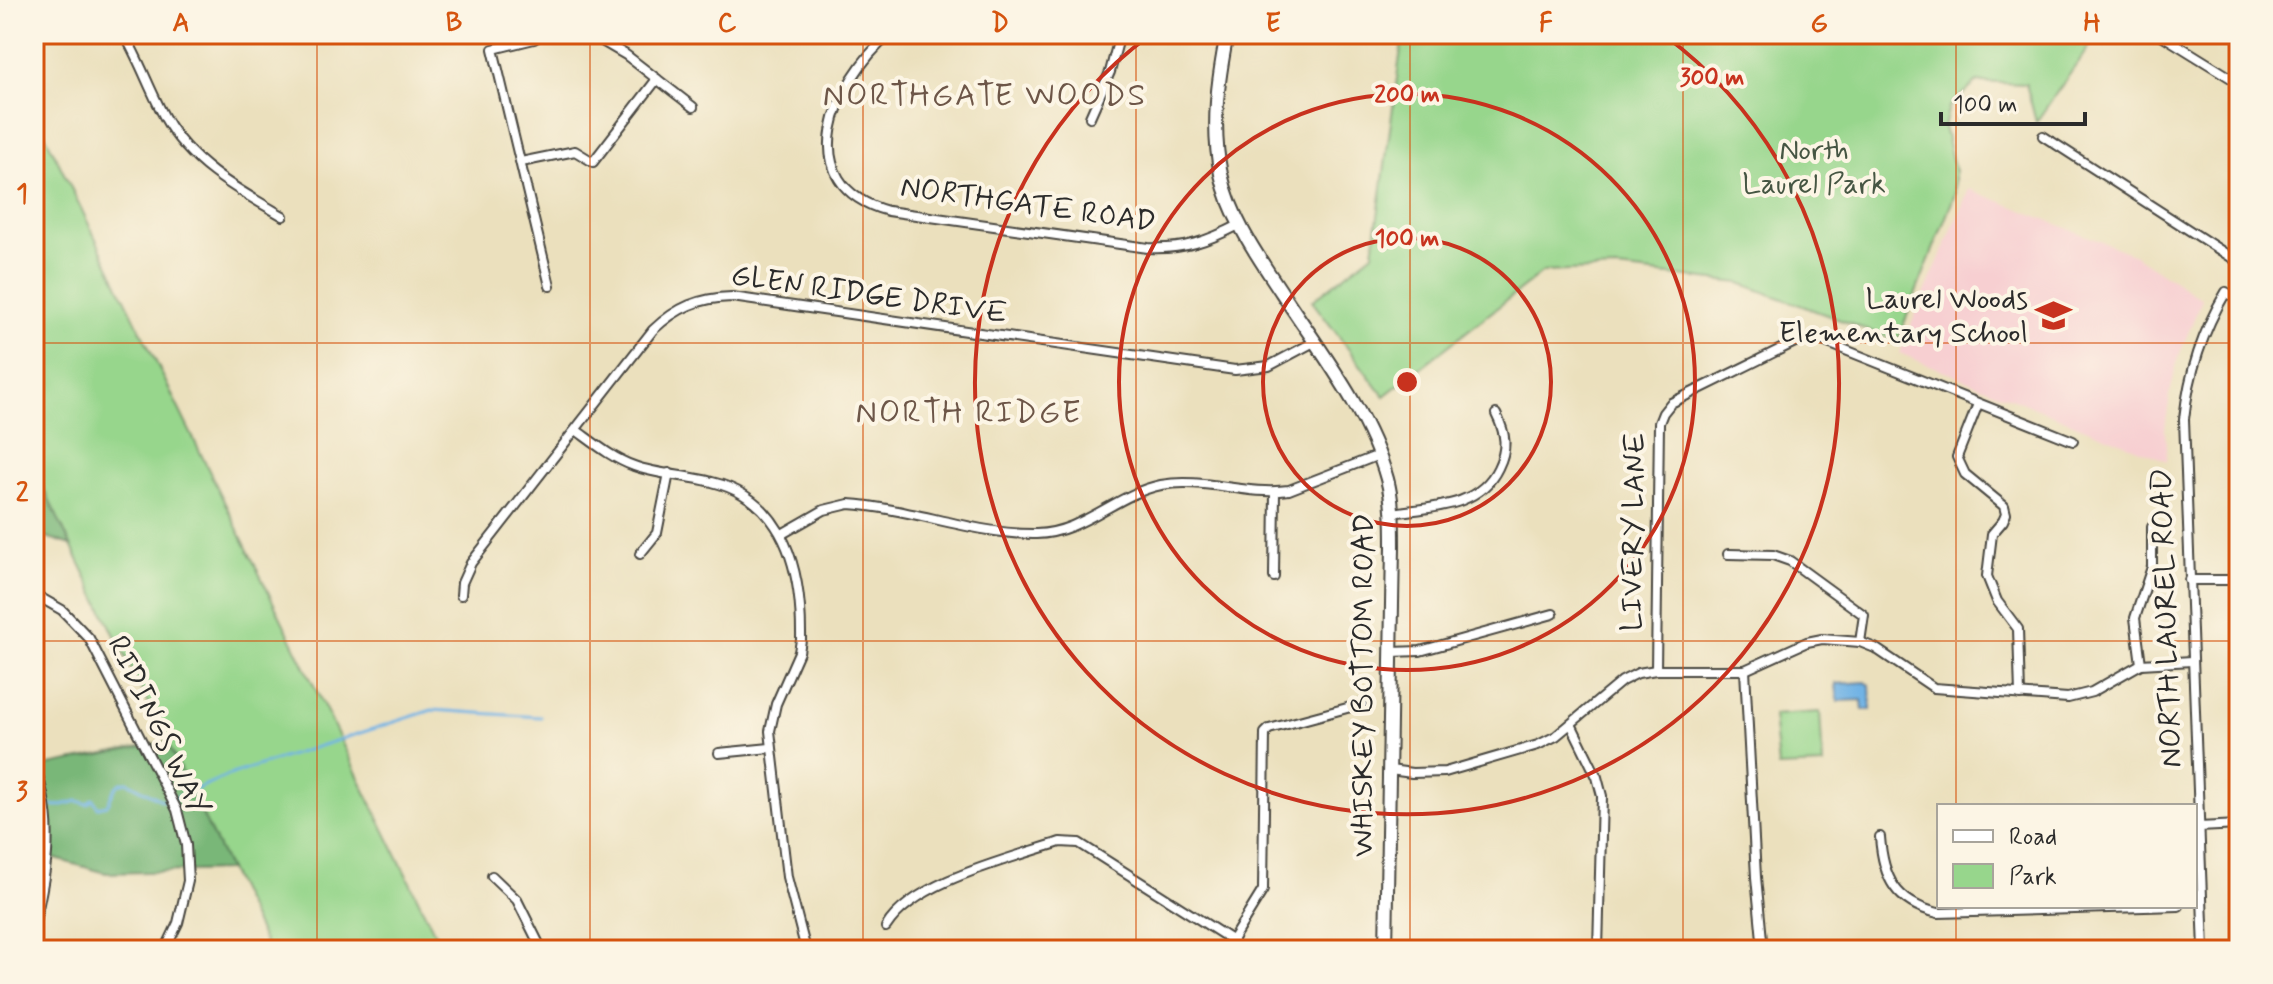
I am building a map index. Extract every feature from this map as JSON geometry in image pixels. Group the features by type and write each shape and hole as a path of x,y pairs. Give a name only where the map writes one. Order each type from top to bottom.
{"street":[{"path":"124,34 164,116 183,145 211,172 283,216"},
{"path":"542,34 534,39 493,49 550,286"},
{"path":"590,34 626,55 693,107"},
{"name":"NORTHGATE ROAD","path":"890,34 851,82 836,111 829,136 828,152 833,168 859,199 888,211 1148,248 1196,245 1239,225"},
{"path":"1090,117 1110,72 1120,34"},
{"name":"WHISKEY BOTTOM ROAD","path":"1227,34 1217,95 1217,142 1221,172 1239,225 1353,403 1379,455 1388,486 1392,513 1386,950"},
{"path":"2160,34 2239,83"},
{"path":"521,162 575,151 593,162 657,79"},
{"path":"2043,136 2238,260"},
{"name":"NORTH LAUREL ROAD","path":"2204,950 2198,906 2199,827 2184,441 2187,392 2201,338 2226,292 2239,300"},
{"name":"GLEN RIDGE DRIVE","path":"461,595 462,583 471,563 653,330 667,317 696,301 732,297 1235,370 1269,366 1314,342"},
{"name":"LIVERY LANE","path":"1656,670 1659,423 1671,403 1799,340 1818,339 2073,441"},
{"path":"1978,404 1957,457 1965,474 2004,506 2006,514 1992,534 1987,576 1997,601 2018,629 2020,695"},
{"path":"1392,513 1456,503 1484,488 1494,477 1505,450 1506,438 1496,414"},
{"path":"576,430 631,465 730,487 758,506 782,534 794,566 801,640 772,717 770,748 787,877 805,948 791,950"},
{"path":"782,534 824,510 849,504 1036,534 1064,530 1124,498 1171,484 1204,483 1275,492 1301,487 1379,455"},
{"path":"640,554 657,533 669,473"},
{"path":"1274,577 1275,492"},
{"path":"2141,664 2135,618 2152,567 2152,527"},
{"path":"1728,554 1773,555 1790,561 1864,615 1860,642"},
{"path":"2189,580 2236,580 2239,644"},
{"name":"RIDINGS WAY","path":"34,594 62,610 89,638 177,810 186,845 188,881 184,903 165,950"},
{"path":"1391,652 1420,651 1553,614"},
{"path":"1390,770 1445,772 1538,745 1571,724 1622,681 1638,673 1656,670 1745,670 1807,642 1822,639 1860,642 1875,648 1934,688 2068,698 2092,692 2141,664 2192,661"},
{"path":"1745,670 1763,950"},
{"path":"1226,950 1263,890 1263,738 1269,729 1362,704"},
{"path":"1571,724 1597,777 1602,796 1598,950"},
{"path":"719,753 770,748"},
{"path":"34,764 44,800 49,845 34,926"},
{"path":"2199,827 2239,825"},
{"path":"1880,837 1882,862 1893,885 1915,905 1938,913 2110,908"},
{"path":"886,927 905,904 936,887 1070,841 1088,848 1233,941"},
{"path":"492,876 517,900 542,950"}],"shaded area":[{"name":"Laurel Woods Elementary School","path":"1969,189 2135,255 2202,299 2178,358 2171,389 2165,429 2167,461 1899,353"}],"green space":[{"name":"North Laurel Park","path":"1403,34 2098,34 2036,122 2026,84 1977,82 1949,107 1944,127 1955,171 1955,194 1897,341 1740,283 1617,269 1543,272 1384,396 1312,301 1373,253"},
{"path":"34,112 443,950 268,950 34,469"},
{"path":"34,469 71,545 34,533"},
{"path":"1820,712 1823,765 1778,767 1773,715"},
{"path":"167,742 229,870 106,873 34,853 34,768"}],"water":[{"path":"1865,682 1870,685 1871,710 1863,710 1862,700 1838,701 1836,684"}],"waterway":[{"path":"34,803 58,806 78,801 87,804 93,799 98,807 107,805 116,787 128,782 161,800 169,801 229,775 432,710 541,717"}],"place":[{"name":"Laurel Woods Elementary School","path":"2054,316"}],"district":[{"name":"NORTHGATE WOODS","path":"985,96"},
{"name":"NORTH RIDGE","path":"969,413"}]}
